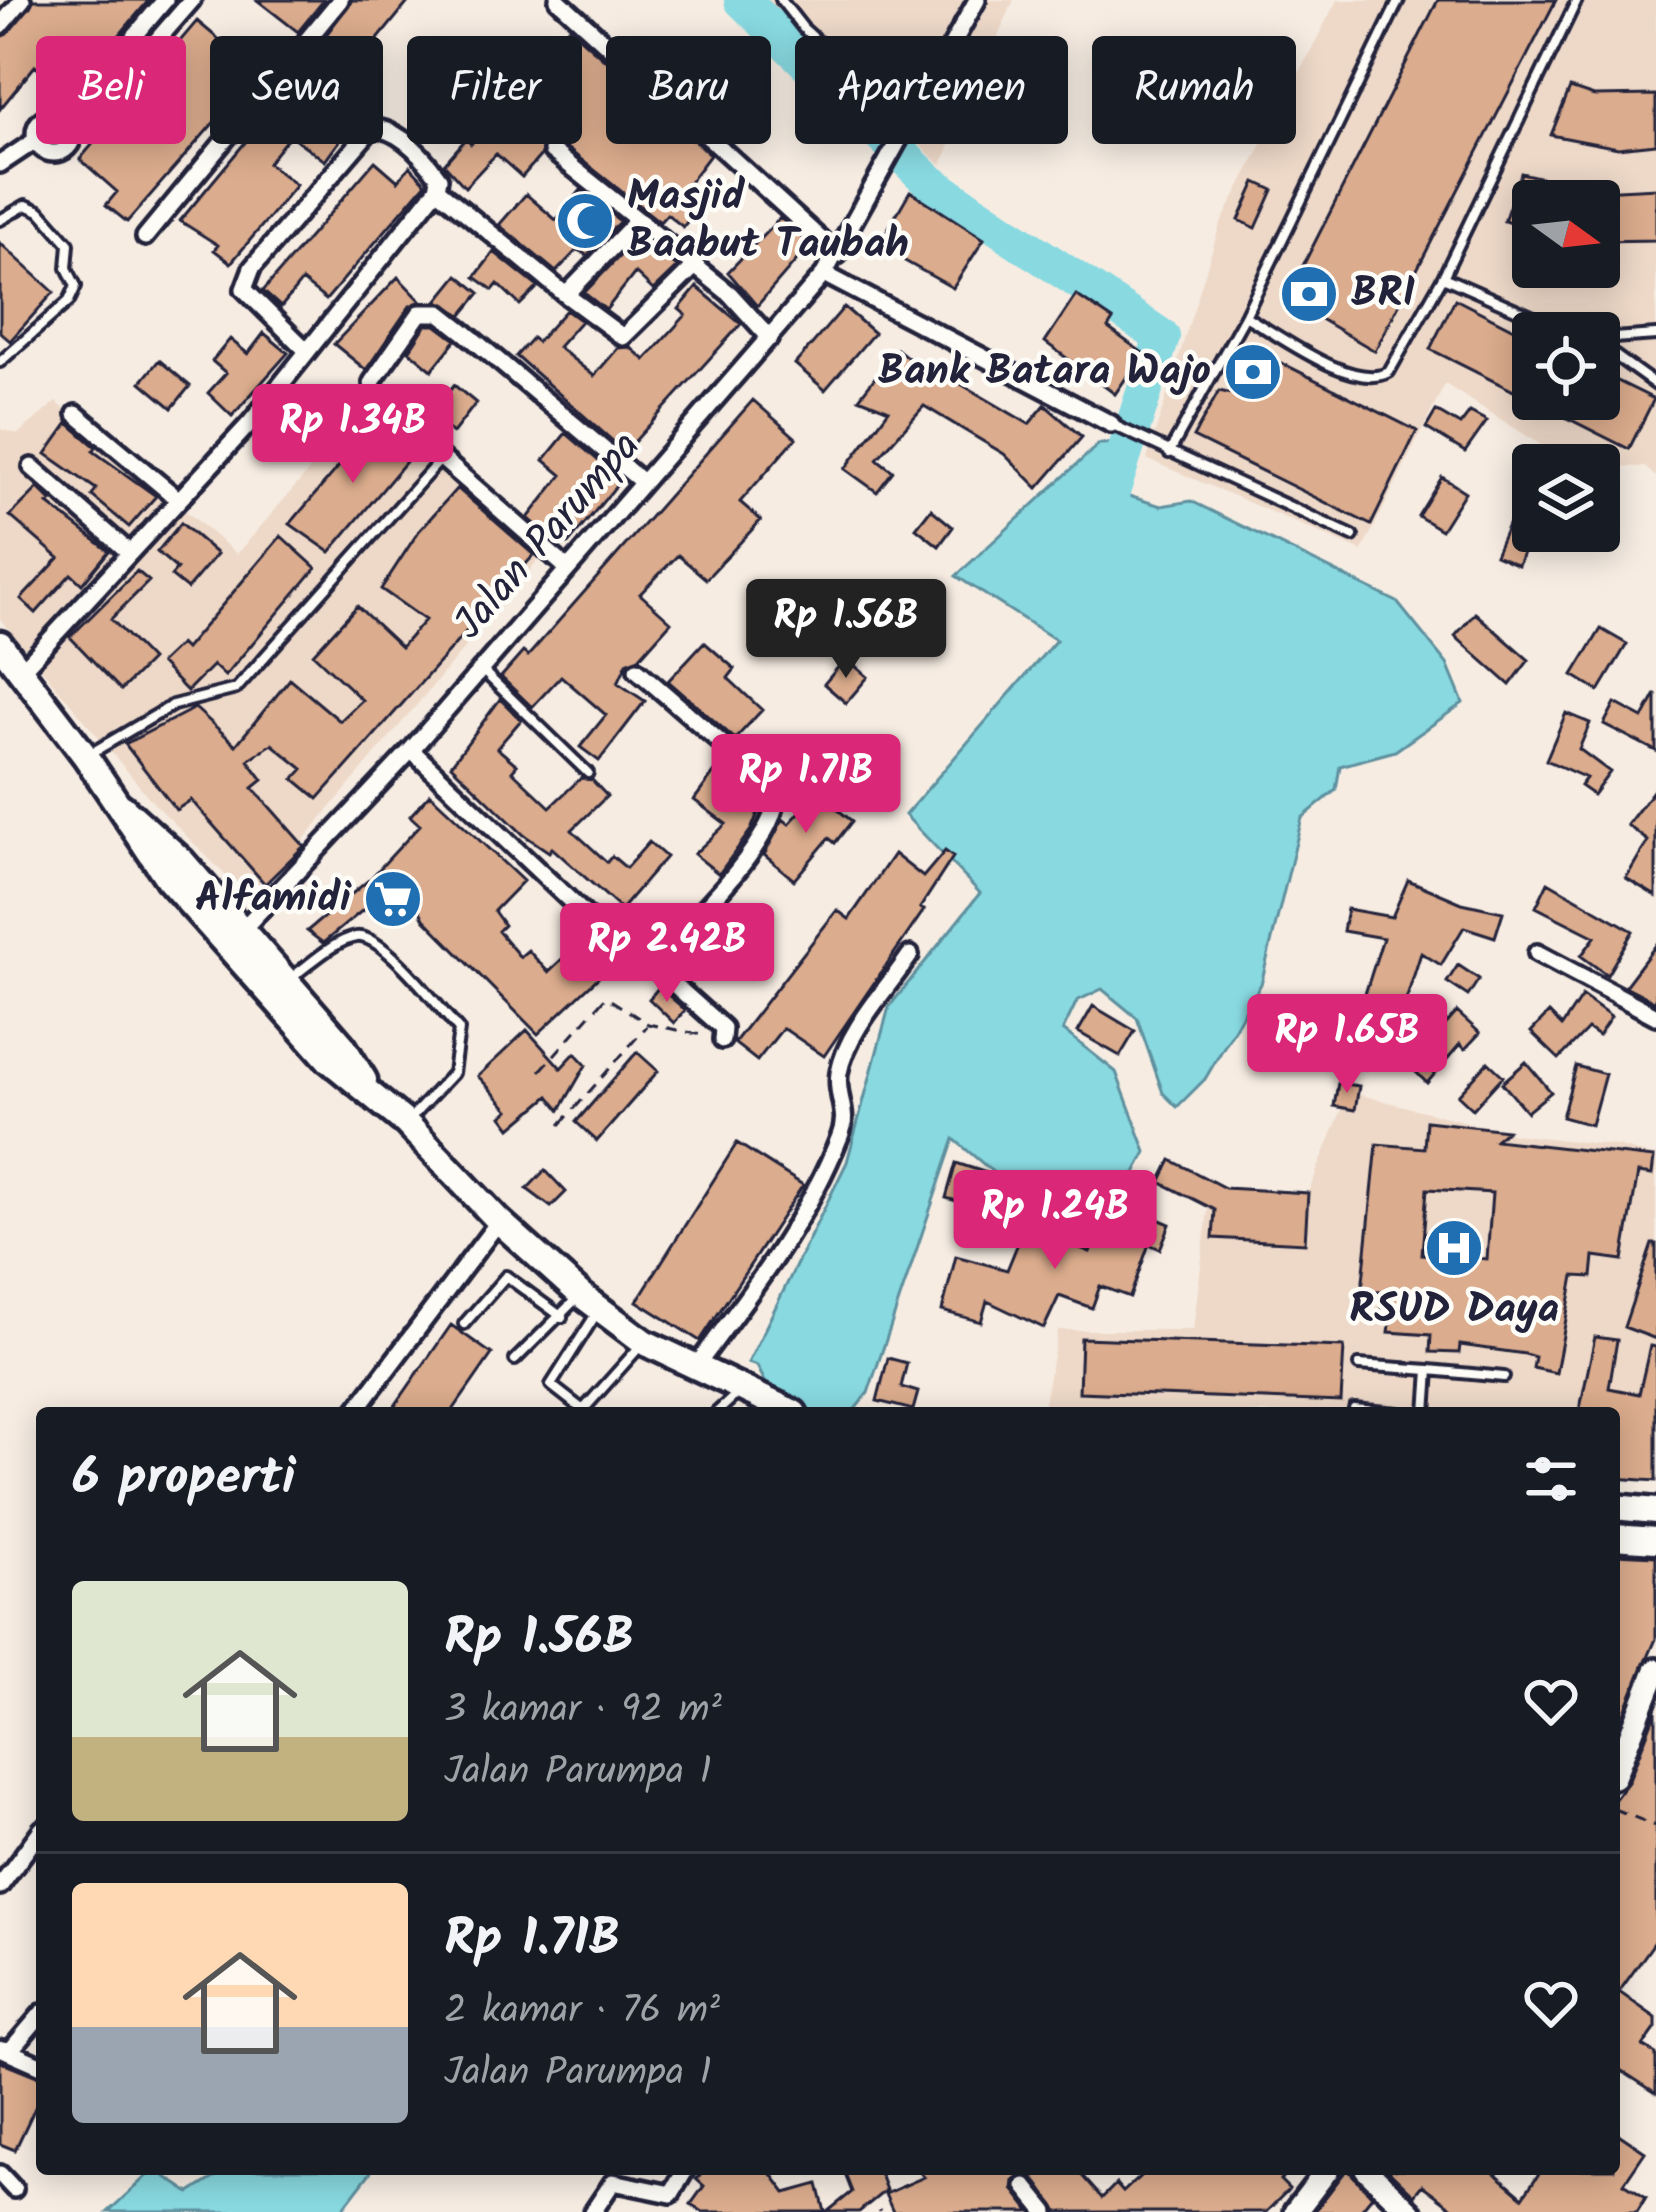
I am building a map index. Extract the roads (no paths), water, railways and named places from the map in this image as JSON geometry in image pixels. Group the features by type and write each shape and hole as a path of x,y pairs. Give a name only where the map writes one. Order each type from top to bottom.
{"highway":[{"path":"0,644 86,757 135,837 329,1060 406,1123 499,1221 590,1301 644,1342 780,1407"},
{"path":"120,806 171,849 344,1046 368,1088"},
{"path":"1620,1508 1656,1510"},
{"path":"1620,1537 1656,1540"}],"main road":[{"path":"1620,1763 1656,1670"},
{"path":"1295,2212 1323,2175"},
{"path":"1372,2175 1410,2212"}],"street":[{"path":"0,26 22,0"},
{"path":"135,36 165,0"},
{"path":"161,36 192,0"},
{"path":"145,237 340,0"},
{"path":"558,0 838,255"},
{"name":"Jalan Parumpa","path":"958,36 977,0"},
{"path":"21,671 179,500 307,351 437,190 440,178 389,129 372,128 251,268 244,289 252,301 307,351"},
{"path":"0,164 36,140"},
{"path":"40,144 47,152 58,152 66,144"},
{"name":"Jalan Parumpa","path":"240,932 411,749 824,274 901,144"},
{"path":"552,152 695,266 751,314 770,338"},
{"path":"437,190 623,338 695,266"},
{"path":"566,295 638,220"},
{"path":"824,274 1111,424"},
{"path":"567,568 374,398 370,387 421,313 430,311 527,382 641,481"},
{"path":"76,414 179,500"},
{"path":"32,467 130,553"},
{"path":"637,670 770,785 776,796 769,822 705,908 648,961"},
{"path":"411,749 614,942 637,960 648,961 723,1028 722,1040"},
{"path":"1538,953 1656,1016"},
{"path":"694,1369 772,1264 816,1189 845,1118 839,1085 846,1053 910,955"},
{"path":"359,1407 499,1221"},
{"path":"0,1886 36,1837"},
{"path":"36,2019 5,2050 36,2063"},
{"path":"0,2174 14,2189"},
{"path":"593,2212 613,2182 671,2194 682,2175"},
{"path":"1025,2186 1046,2212"}],"lane":[{"path":"782,0 812,36"},
{"path":"1169,453 1245,316 1400,0"},
{"path":"1245,316 1354,376 1374,380 1389,372 1443,277 1577,0"},
{"path":"0,220 26,205 40,211 69,244 67,268 76,286 70,301 0,362"},
{"path":"1443,277 1522,312"},
{"path":"1620,339 1656,335"},
{"path":"1620,358 1656,386"},
{"path":"1111,424 1353,536"},
{"path":"86,757 173,705 236,689 441,459"},
{"path":"481,669 588,773"},
{"path":"286,981 350,938 368,938 386,949 459,1030 453,1072 406,1123"},
{"path":"464,1324 506,1276 562,1317"},
{"path":"515,1360 562,1317 590,1301"},
{"path":"580,1407 551,1385 590,1301"},
{"path":"587,1407 644,1342"},
{"path":"1360,1365 1504,1377"},
{"path":"1426,1407 1429,1370"},
{"path":"724,1407 744,1392"}],"water":[{"path":"1126,443 1119,493 1161,506 1191,501 1397,602 1447,664 1463,703 1395,751 1340,766 1336,790 1302,818 1261,984 1205,1079 1177,1107 1163,1093 1137,1018 1102,989 1077,1001 1063,1030 1116,1072 1146,1152 1127,1188 1090,1206 1074,1224 1035,1208 954,1139 868,1393 857,1407 778,1407 757,1366 748,1363 847,1162 889,1007 980,893 905,815 1056,640 956,576 1099,444"},
{"path":"148,2175 163,2175 190,2193 218,2175 368,2175 340,2212 108,2212"}],"waterway":[{"path":"742,0 930,182 1162,337 1112,492"}],"place":[{"name":"Masjid Baabut Taubah","path":"585,221"},
{"name":"BRI","path":"1309,294"},
{"name":"Bank Batara Wajo","path":"1253,372"},
{"name":"Alfamidi","path":"393,899"},
{"name":"RSUD Daya","path":"1454,1248"}]}
